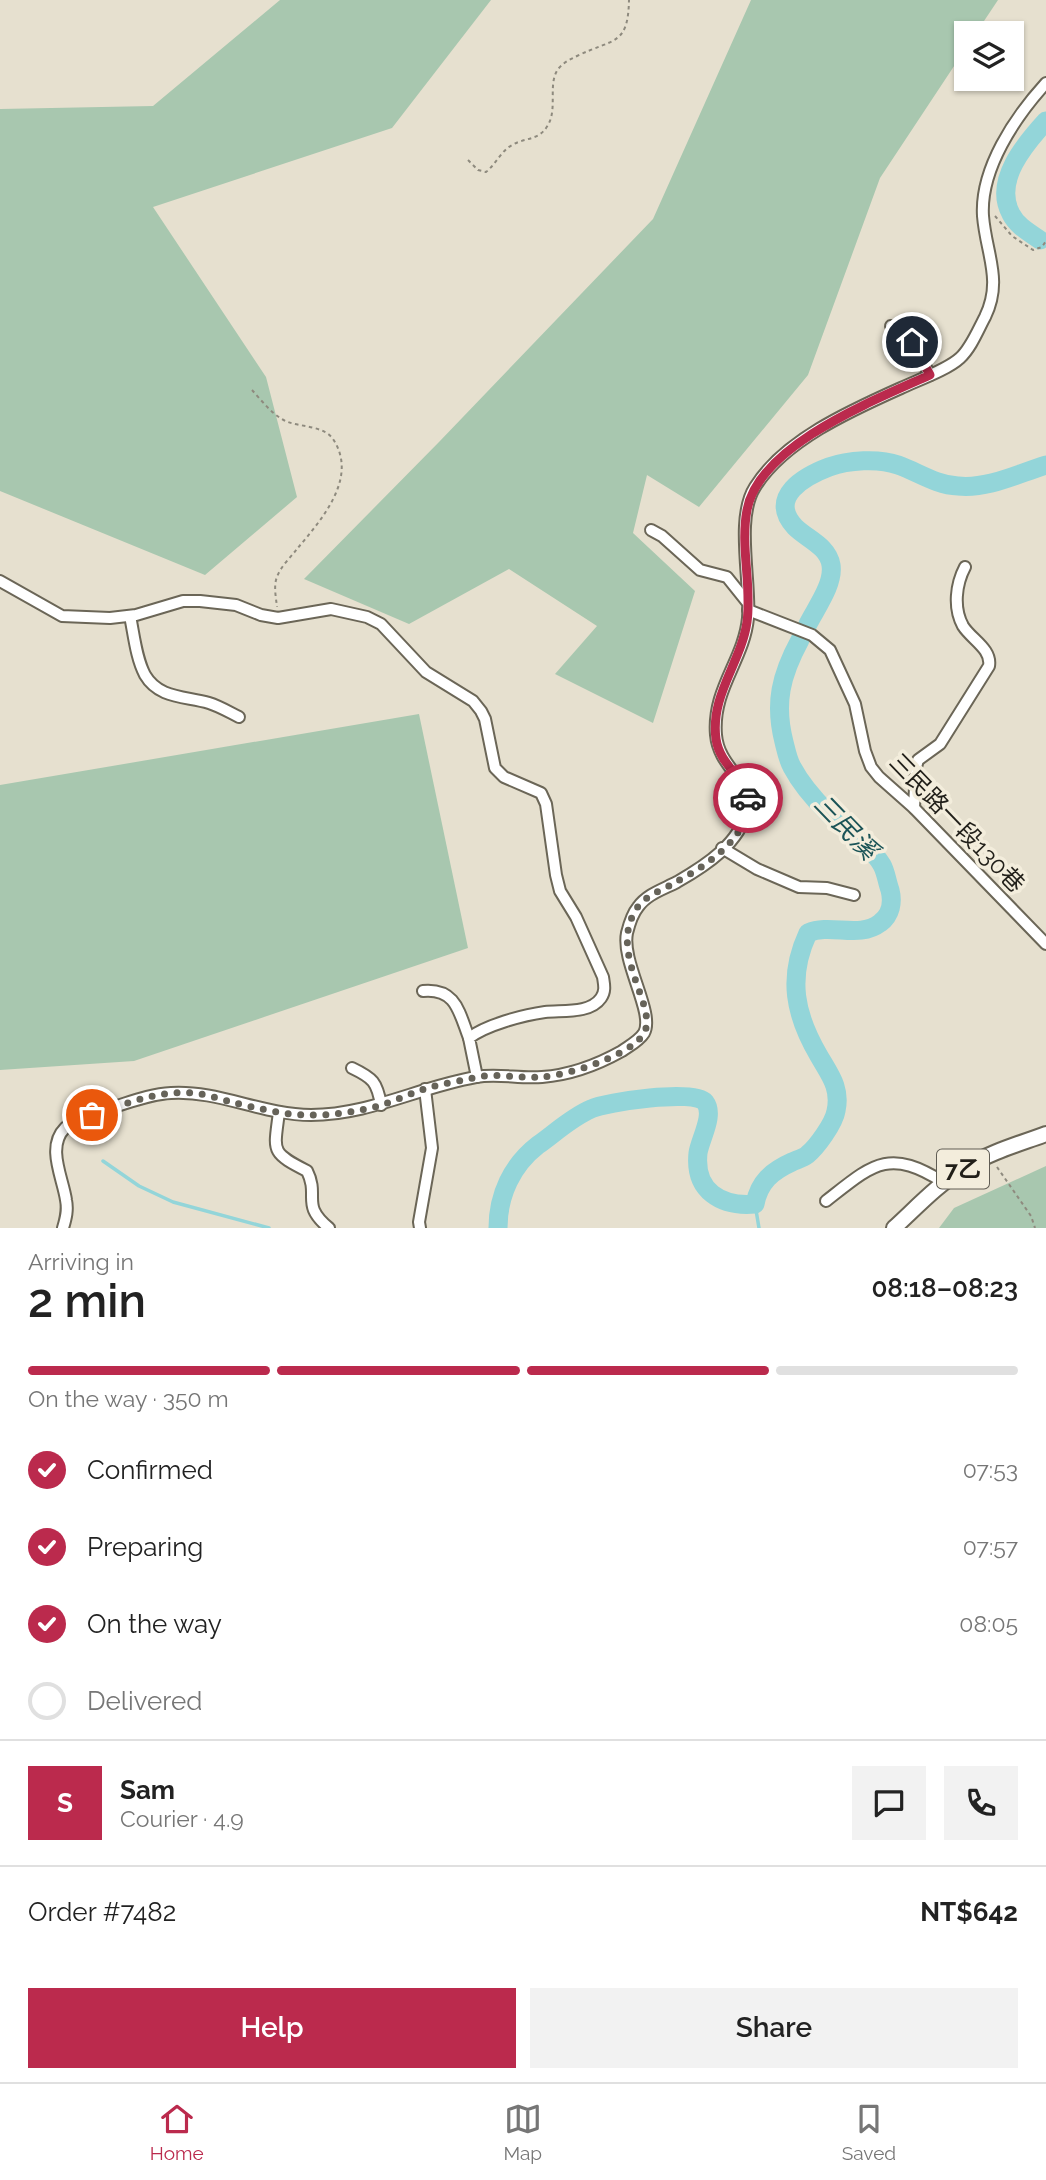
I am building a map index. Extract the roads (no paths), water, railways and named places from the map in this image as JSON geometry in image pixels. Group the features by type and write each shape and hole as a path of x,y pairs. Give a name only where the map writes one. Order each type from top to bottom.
{"main road":[{"name":"7乙","path":"894,1228 943,1182 988,1155 1046,1134"}],"street":[{"path":"63,1228 67,1203 56,1155 57,1144 66,1126 78,1119 169,1093 196,1093 279,1112 315,1115 347,1113 381,1105 425,1089 477,1077 541,1077 577,1071 603,1062 631,1045 643,1034 646,1023 643,1006 629,965 626,941 637,907 652,894 710,860 738,833 747,814 747,789 721,758 716,739 715,711 724,681 743,642 747,606 746,512 752,490 774,463 811,435 861,406 930,375 960,358 975,336 994,297 994,276 983,219 984,186 998,152 1046,83"},
{"path":"891,326 912,342 930,375"},
{"path":"651,530 662,536 699,570 727,577 747,606"},
{"path":"914,808 918,760 940,744 989,666 987,653 961,624 958,581 965,567"},
{"path":"0,581 62,616 130,616 169,604 200,601 236,605 261,615 278,618 331,609 367,617 381,624 426,672 473,701 485,719 495,768 504,777 541,793 547,804 560,891 576,917 603,977 603,996 584,1008 531,1015 481,1029 469,1038"},
{"name":"三民路一段130巷","path":"747,606 812,635 830,650 855,704 871,767 879,778 914,808 1046,944"},
{"path":"130,616 141,665 147,678 161,691 175,697 209,703 239,717"},
{"path":"722,848 757,870 799,887 827,888 854,895"},
{"path":"423,991 437,990 446,993 458,1008 469,1038 477,1077"},
{"path":"352,1068 371,1077 378,1090 381,1105"},
{"path":"420,1228 432,1148 425,1089"},
{"path":"279,1112 276,1144 278,1153 283,1159 307,1171 313,1211 329,1228"},
{"path":"826,1201 866,1169 887,1163 907,1164 923,1169 943,1182"}],"waterway":[{"name":"三民溪","path":"1040,240 1024,229 1011,214 1006,201 1006,189 1009,176 1021,152 1046,121"},
{"name":"三民溪","path":"808,624 827,588 831,565 826,553 795,527 787,516 787,497 800,482 829,467 864,461 882,461 942,483 969,486 1002,480 1046,465"},
{"name":"三民溪","path":"498,1228 504,1193 521,1162 538,1145 570,1121 600,1106 668,1097 698,1098 705,1102 708,1113 698,1153 700,1177 712,1194 731,1203 743,1204 755,1204 760,1189 768,1178 778,1169 807,1155 832,1122 837,1103 836,1088 811,1041 799,1011 797,965 808,933 826,929 854,931 872,928 887,916 891,899 885,871 877,857 818,803 789,761 781,728 781,690 788,665 800,640"},
{"path":"103,1161 139,1186 173,1202 269,1228"},
{"path":"755,1204 759,1228"}]}
